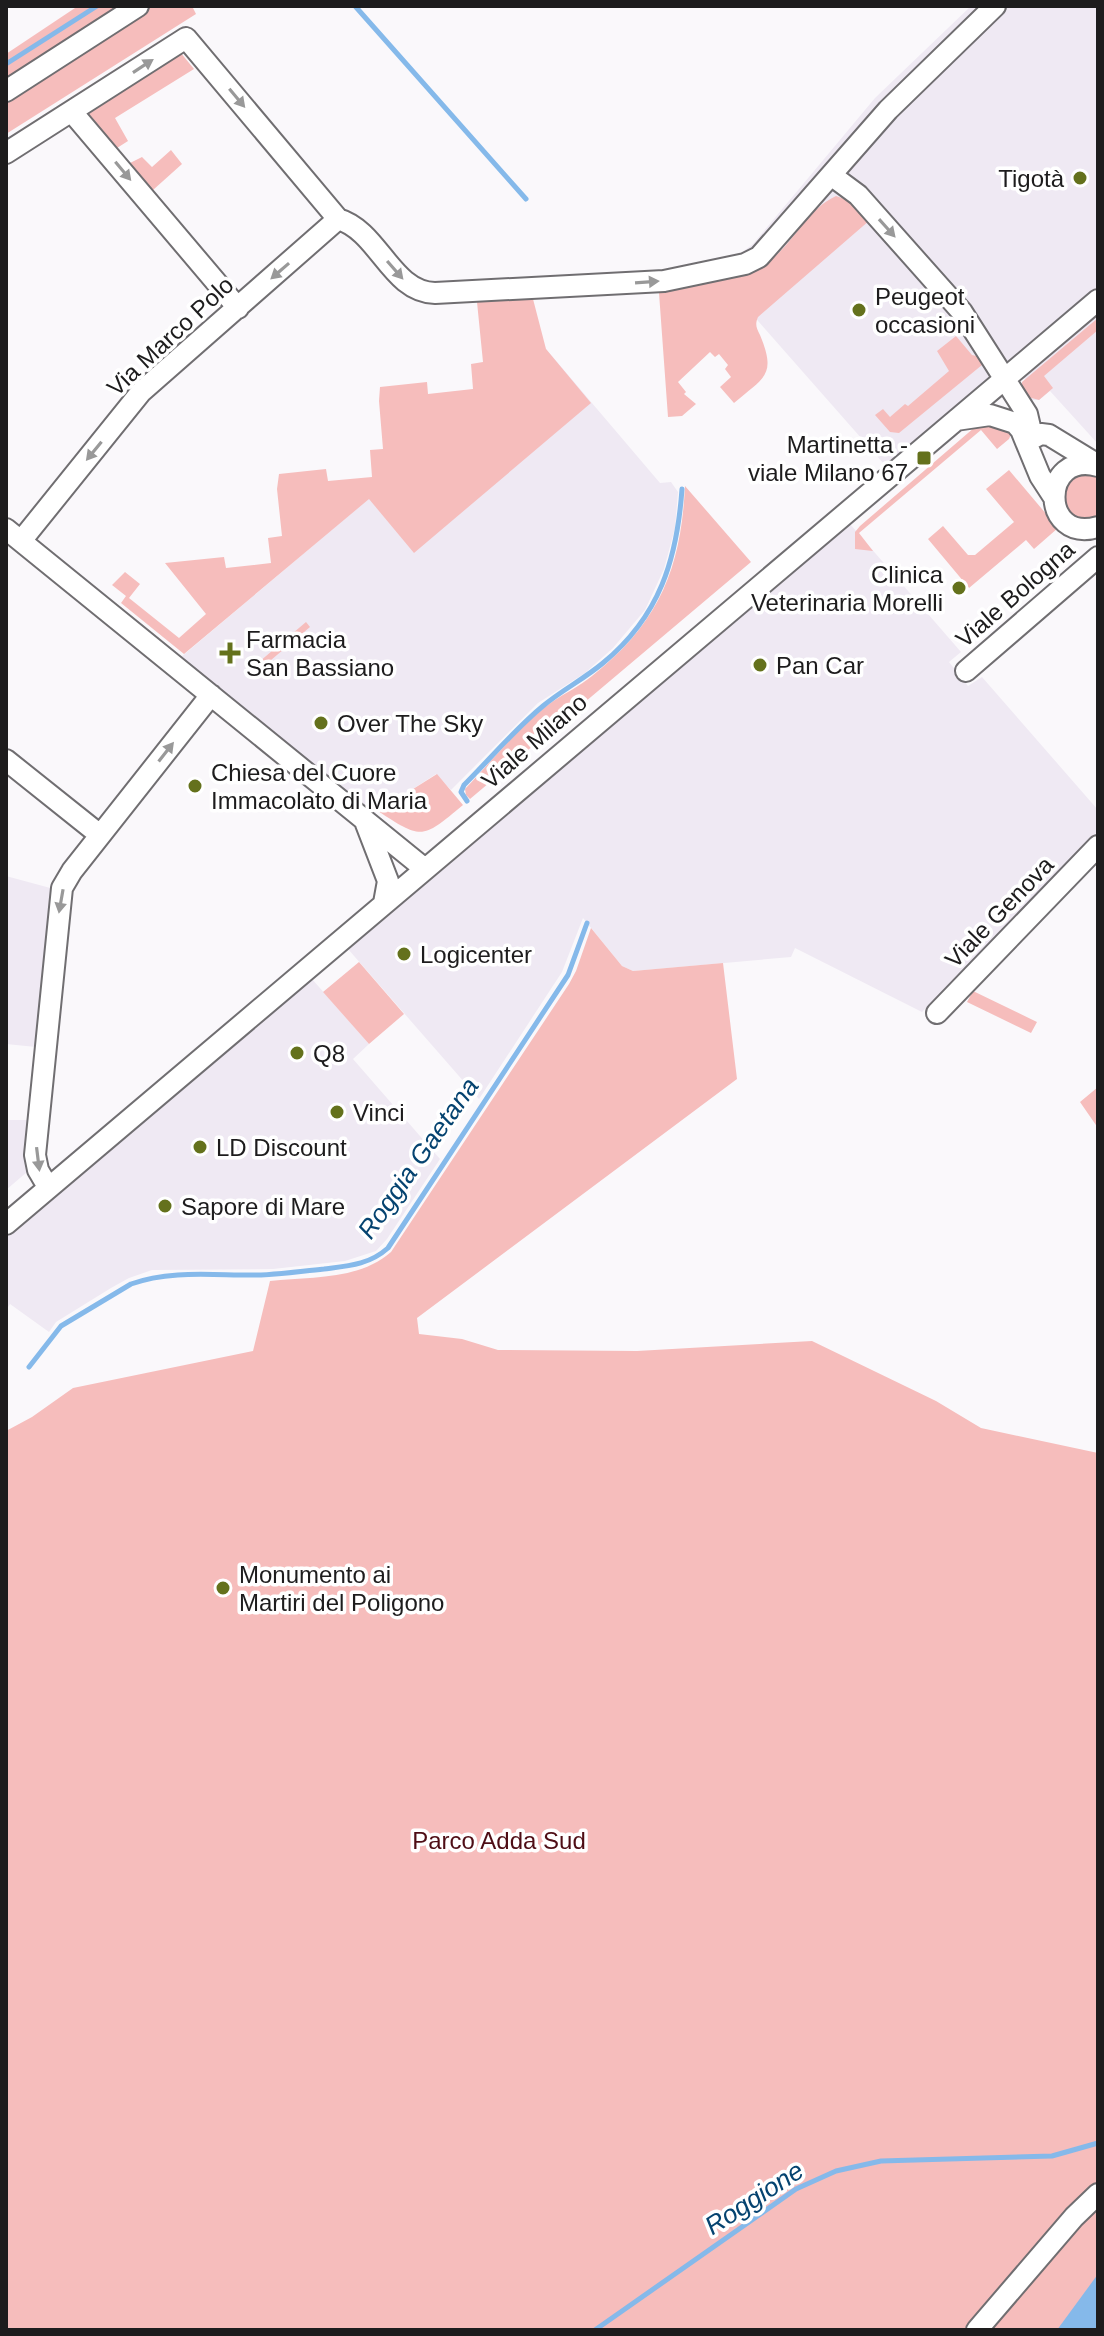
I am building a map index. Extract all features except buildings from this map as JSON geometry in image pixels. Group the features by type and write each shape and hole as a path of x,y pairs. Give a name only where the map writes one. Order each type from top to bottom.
{"street":[{"path":"6,91 138,6"},
{"path":"6,153 186,38 338,219 358,228 405,281 426,293 679,279 753,260 888,110 995,6"},
{"path":"72,112 238,308"},
{"path":"831,175 858,195 980,336 1029,417 1026,442"},
{"name":"Via Marco Polo","path":"13,535 141,392 338,219"},
{"name":"Viale Milano","path":"6,1224 1098,300"},
{"path":"955,420 983,416 1004,418 1019,426 1040,476 1053,496 1055,507 1069,524 1079,529 1098,527"},
{"path":"1026,442 1041,434 1049,435 1098,466"},
{"path":"1053,496 1061,476 1069,469 1079,465 1098,466"},
{"path":"13,535 425,869"},
{"name":"Viale Bologna","path":"966,671 1098,557"},
{"path":"48,1187 38,1170 35,1155 60,899 72,871 211,695"},
{"path":"6,760 100,835"},
{"path":"363,819 375,841 388,881 384,903"},
{"name":"Viale Genova","path":"937,1013 1098,846"},
{"path":"977,2330 1074,2217 1098,2194"}],"shaded area":[{"path":"971,6 1098,6 1098,297 891,472 708,264 741,253 753,244 875,98"},
{"path":"1098,301 1098,444 1050,391 1039,400 1031,400 1021,385 1025,379 1017,370"},
{"path":"546,349 660,483 671,482 678,492 675,528 664,569 645,610 613,648 585,673 538,703 451,790 436,774 366,819 174,663"},
{"path":"843,516 961,652 949,662 968,686 982,677 1098,810 1098,831 922,1012 795,948 791,957 633,971 622,966 583,918 562,972 479,1099 341,941"},
{"path":"6,876 54,889 36,1047 6,1044"},
{"path":"305,971 369,1044 353,1059 440,1159 387,1239 376,1251 345,1261 273,1269 152,1270 111,1288 56,1322 49,1332 10,1304 6,1310 6,1227"},
{"path":"6,1120 32,1120 27,1172 6,1190"}],"green space":[{"path":"78,6 192,6 196,14 6,134 6,54"},
{"path":"180,52 194,69 115,118 128,141 117,148 88,109"},
{"path":"171,150 182,164 153,190 130,163 142,157 152,167"},
{"path":"836,196 850,201 870,220 758,317 756,324 767,359 765,375 734,403 720,387 731,377 725,369 728,365 719,354 715,357 710,352 678,382 686,392 684,394 696,404 682,416 668,417 659,293 719,280 762,265 781,251 818,208"},
{"path":"533,299 546,349 591,403 414,553 369,499 184,654 121,603 126,596 112,585 125,572 140,584 129,598 179,638 206,614 165,563 224,557 226,568 271,563 268,538 282,536 277,489 279,474 326,469 328,481 372,477 370,450 383,449 380,387 427,382 428,394 473,389 471,364 483,362 477,302"},
{"path":"1098,318 1098,330 1044,376 1053,388 1039,400 1028,397 1022,382"},
{"path":"956,336 972,355 984,358 982,365 899,433 890,432 875,415 883,409 890,417 949,371 937,351"},
{"path":"988,422 1012,432 1009,439 997,449 981,430 859,533 873,551 855,549 855,532 860,526 975,427"},
{"path":"1009,470 1058,528 1034,549 1026,540 969,588 928,539 943,526 968,555 975,555 1014,522 986,489"},
{"path":"1082,474 1098,477 1098,518 1077,518 1062,503 1067,485"},
{"path":"685,486 751,562 470,799 465,789 518,732 552,702 587,680 615,656 650,614 671,569 683,516"},
{"path":"306,622 310,627 250,678 246,673"},
{"path":"437,774 463,805 439,824 422,832 414,831 378,811"},
{"name":"Parco Adda Sud","path":"591,928 622,966 633,971 723,963 737,1079 417,1318 419,1334 462,1339 498,1350 637,1351 812,1341 936,1401 981,1428 1098,1453 1098,2330 6,2330 6,1431 73,1388 253,1351 270,1281 349,1272 364,1268 391,1252 569,984"},
{"path":"359,962 404,1014 369,1044 323,992"},
{"path":"973,991 1037,1022 1031,1033 967,1002"},
{"path":"1098,1087 1098,1128 1080,1102"}],"water":[{"path":"1098,2274 1098,2330 1057,2330"}],"waterway":[{"path":"6,64 97,6"},
{"path":"355,6 526,199"},
{"name":"Roggia Gaetana","path":"467,801 461,792 464,785 513,734 550,700 603,663 639,626 652,606 670,562 682,489"},
{"name":"Roggia Gaetana","path":"29,1367 61,1326 131,1284 163,1276 261,1275 341,1267 358,1264 381,1254 388,1248 568,975 587,923"},
{"name":"Roggione","path":"595,2330 796,2189 836,2171 881,2161 1052,2156 1098,2143"}],"place":[{"name":"Tigotà","path":"1080,178"},
{"name":"Peugeot occasioni","path":"859,310"},
{"name":"Martinetta - viale Milano 67","path":"924,458"},
{"name":"Clinica Veterinaria Morelli","path":"959,588"},
{"name":"Farmacia San Bassiano","path":"230,653"},
{"name":"Pan Car","path":"760,665"},
{"name":"Over The Sky","path":"321,723"},
{"name":"Chiesa del Cuore Immacolato di Maria","path":"195,786"},
{"name":"Logicenter","path":"404,954"},
{"name":"Q8","path":"297,1053"},
{"name":"Vinci","path":"337,1112"},
{"name":"LD Discount","path":"200,1147"},
{"name":"Sapore di Mare","path":"165,1206"},
{"name":"Monumento ai Martiri del Poligono","path":"223,1588"}]}
